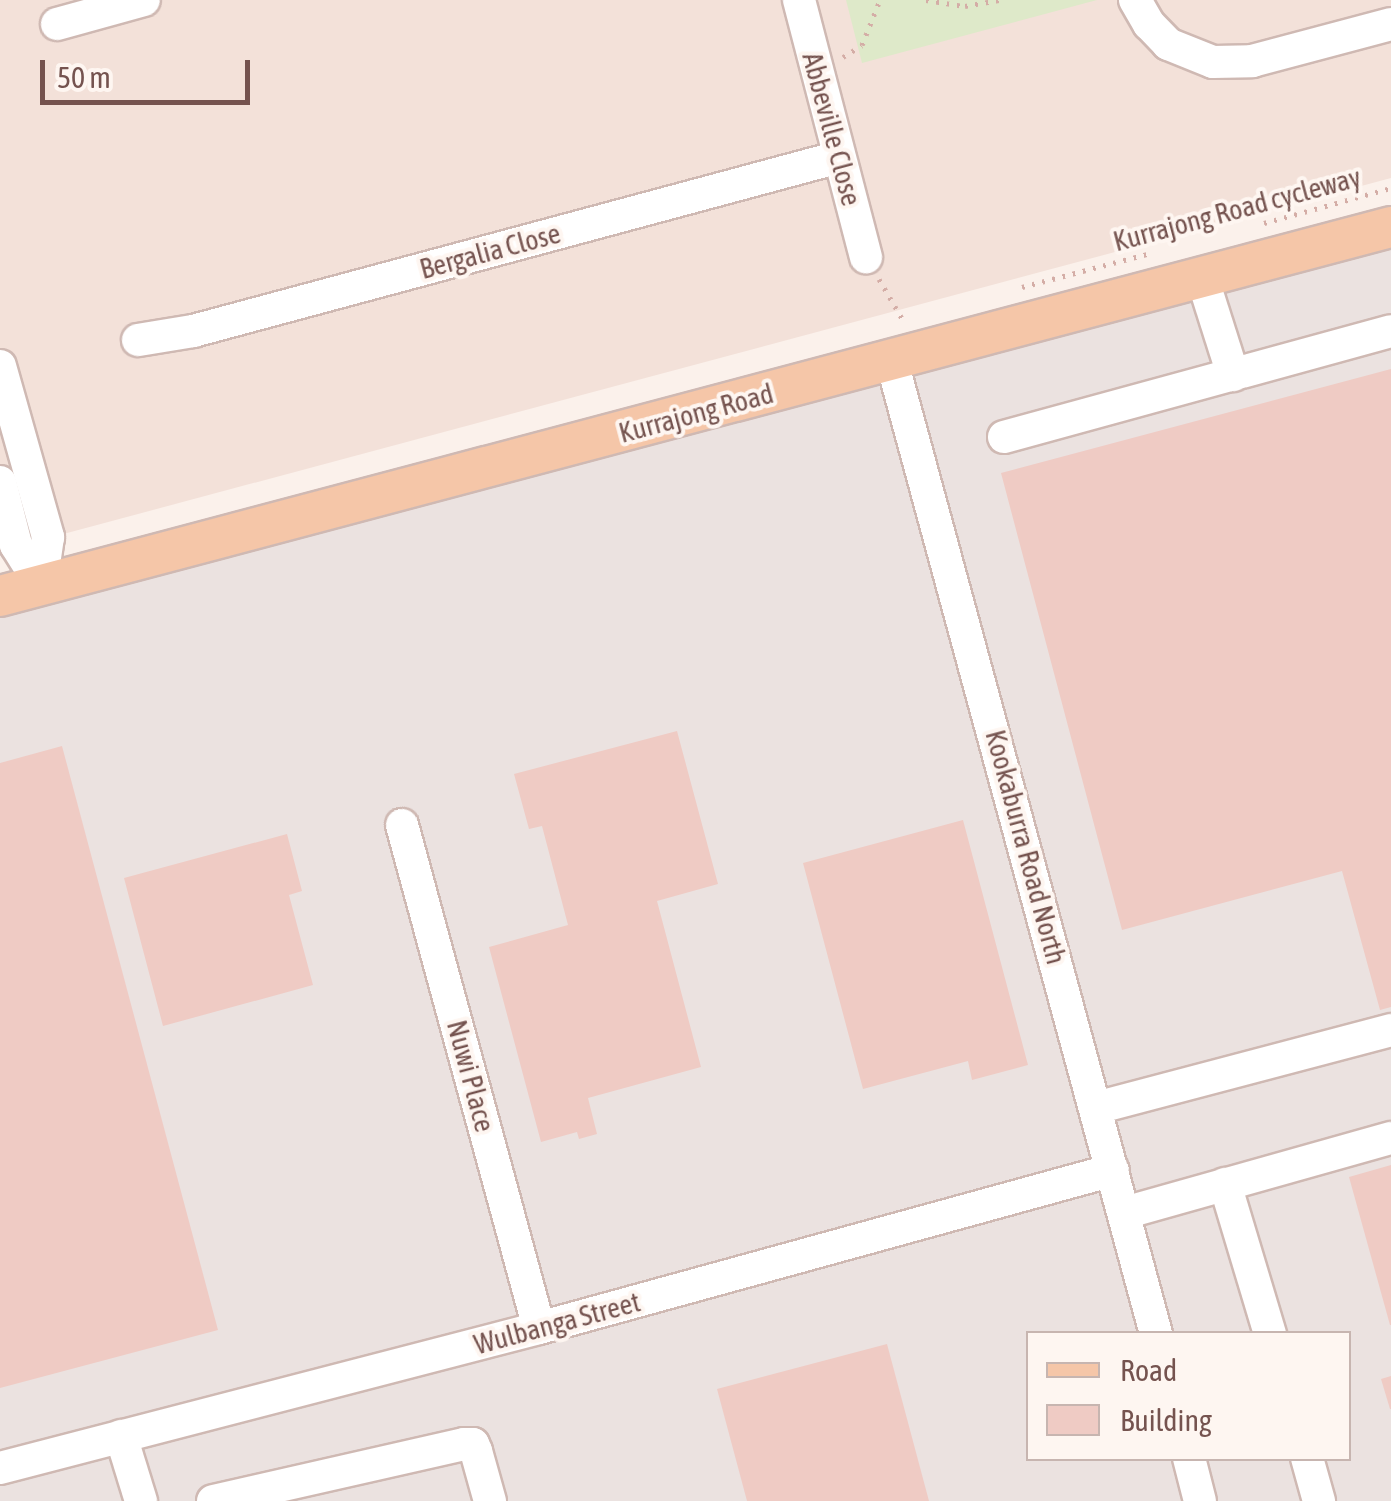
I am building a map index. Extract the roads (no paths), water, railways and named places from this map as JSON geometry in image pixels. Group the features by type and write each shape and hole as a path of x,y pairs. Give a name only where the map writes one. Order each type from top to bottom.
{"main road":[{"name":"Kurrajong Road","path":"0,596 1391,227"}],"street":[{"path":"57,24 144,0"},
{"name":"Abbeville Close","path":"798,0 866,257"},
{"path":"1135,0 1149,24 1168,44 1214,62 1252,61 1391,24"},
{"name":"Bergalia Close","path":"138,340 193,331 840,156"},
{"path":"1202,277 1232,375"},
{"path":"1004,437 1391,331"},
{"name":"Kookaburra Road North","path":"892,362 1155,1331"},
{"path":"0,366 48,537 41,585"},
{"path":"0,482 16,546 41,585"},
{"name":"Nuwi Place","path":"402,825 540,1328"},
{"path":"1096,1108 1391,1030"},
{"path":"1124,1213 1391,1138"},
{"name":"Wulbanga Street","path":"0,1468 540,1328 1113,1170"},
{"path":"1225,1184 1269,1331"},
{"path":"121,1436 140,1501"},
{"path":"213,1501 464,1444 473,1444 490,1501"},
{"path":"1190,1461 1200,1501"},
{"path":"1308,1461 1320,1501"}]}
